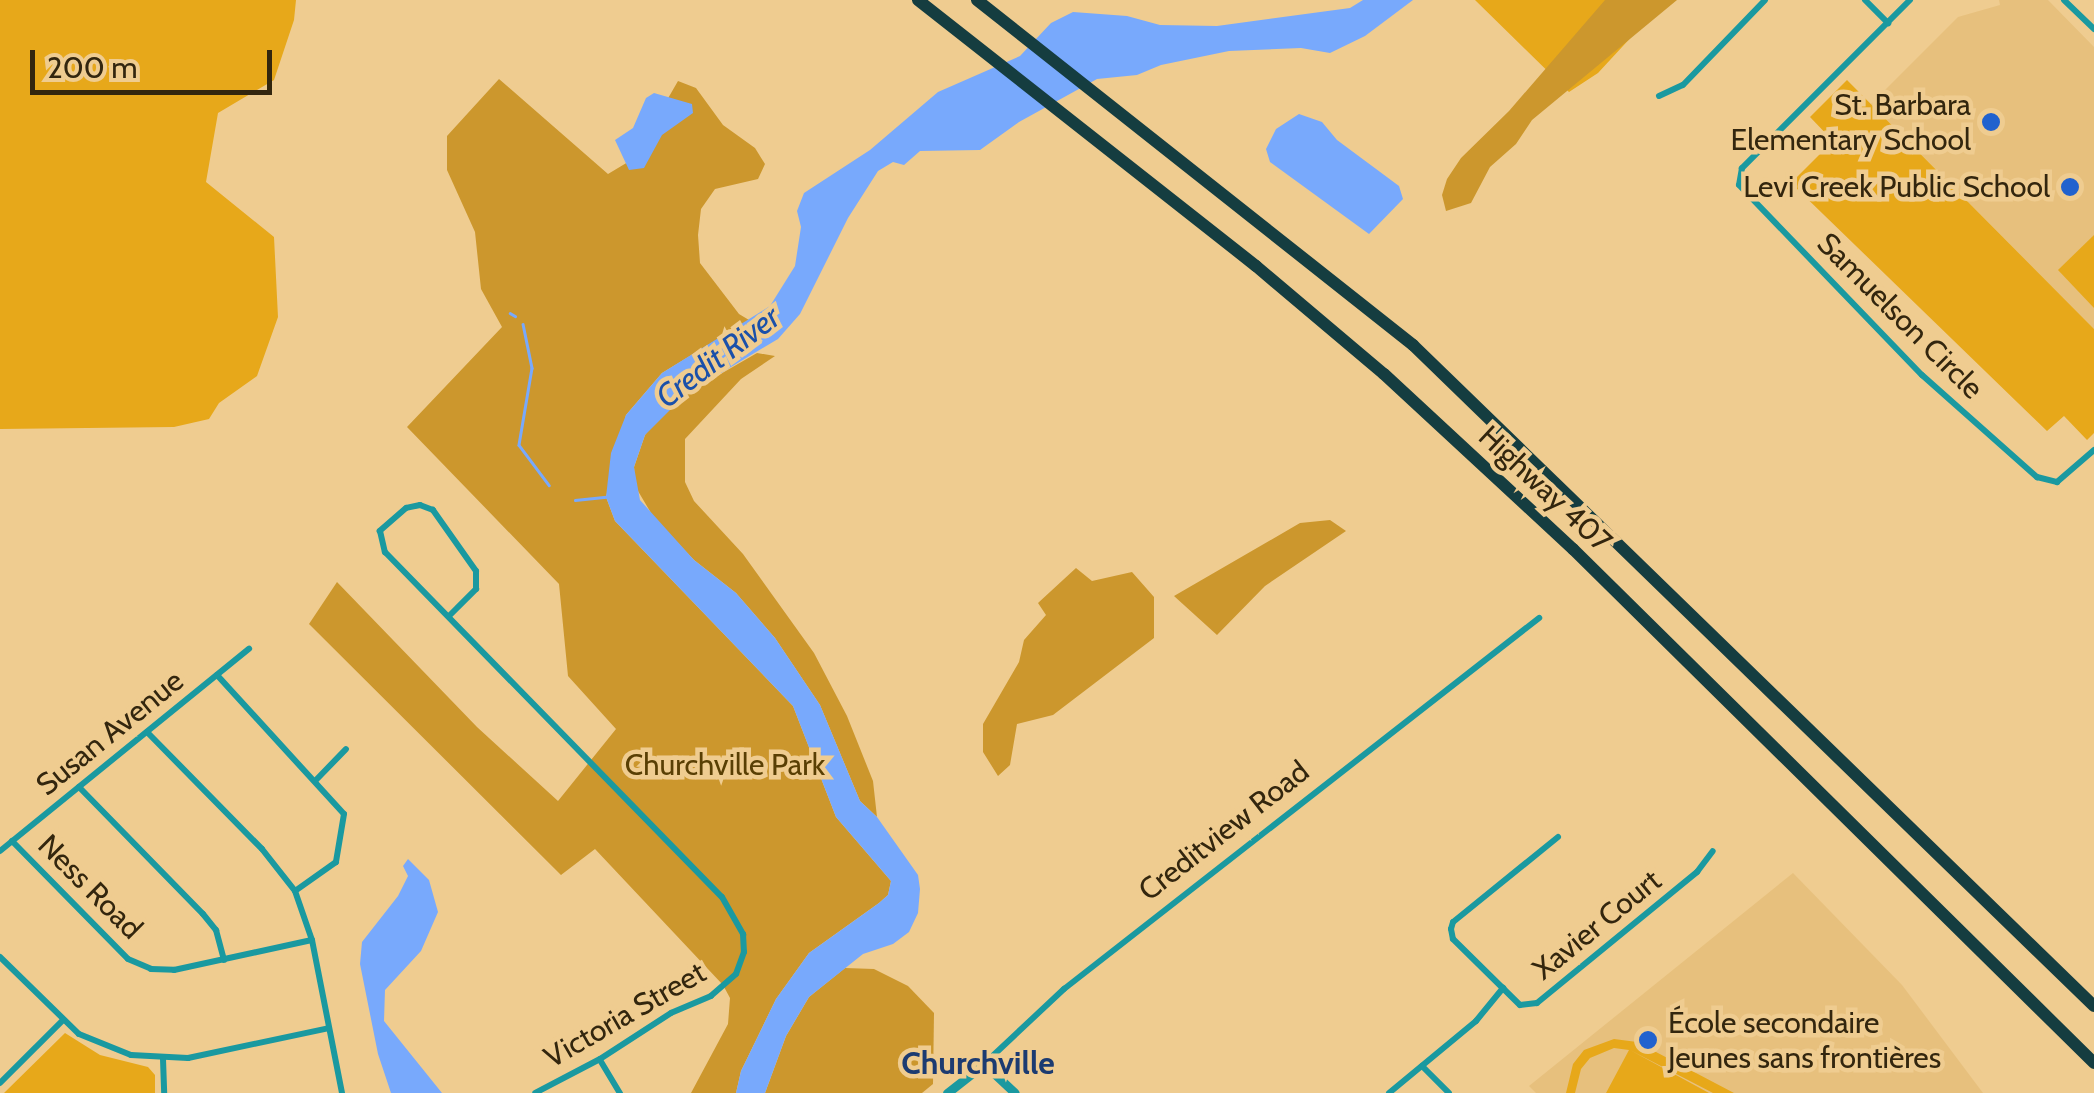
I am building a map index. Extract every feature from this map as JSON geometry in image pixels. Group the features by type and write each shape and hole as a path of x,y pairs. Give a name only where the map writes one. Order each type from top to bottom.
{"highway":[{"name":"Highway 407","path":"918,0 1370,362 1515,495 2094,1063"},
{"name":"Highway 407","path":"977,0 1413,345 2094,1006"}],"street":[{"path":"1660,96 1683,85 1765,0"},
{"path":"1865,0 1888,22"},
{"name":"Samuelson Circle","path":"1910,0 1742,168 1739,185 1922,375 2037,478 2058,482 2094,450"},
{"path":"2064,0 2094,30"},
{"path":"420,505 432,510 476,572 476,589 450,615 380,544 380,531 406,508 420,505"},
{"name":"Victoria Street","path":"450,615 722,897 744,934 744,952 736,974 711,996 670,1013 600,1060 535,1093"},
{"name":"Creditview Road","path":"947,1093 984,1064 1064,988 1539,618"},
{"name":"Susan Avenue","path":"0,851 249,649"},
{"path":"216,675 344,814 340,851 328,872 295,892"},
{"path":"147,732 262,849 295,892 312,940 342,1093"},
{"path":"316,780 346,749"},
{"path":"79,787 203,914 216,930 224,960"},
{"path":"1389,1093 1476,1021 1503,988 1452,939 1453,922 1558,837"},
{"name":"Ness Road","path":"12,841 128,959 162,970 312,940"},
{"name":"Xavier Court","path":"1503,988 1520,1005 1537,1003 1697,872 1712,851"},
{"path":"1,960 63,1020 99,1045 164,1059 329,1028"},
{"path":"0,1083 63,1020"},
{"path":"164,1059 164,1093"},
{"path":"600,1060 620,1093"},
{"path":"984,1064 1015,1093"},
{"path":"1422,1066 1450,1093"}],"shaded area":[{"path":"0,0 296,0 294,20 274,80 218,113 206,182 274,237 278,317 257,376 219,403 209,419 174,427 0,429"},
{"path":"1475,0 1675,0 1647,20 1598,73 1569,92"},
{"name":"St. Barbara Elementary School","path":"1999,0 2048,0 2094,47 2094,329 1871,104 1958,17 2000,5"},
{"path":"1847,80 2094,329 2094,433 2087,440 2064,416 2047,431 1791,183 1833,141 1810,117"},
{"path":"2094,235 2094,308 2058,270"},
{"path":"1793,873 1902,985 1983,1093 1536,1093 1529,1086"},
{"path":"65,1033 100,1055 148,1067 155,1075 155,1093 4,1093"},
{"path":"1614,1039 1637,1042 1734,1093 1713,1093 1630,1050 1709,1093 1606,1093 1629,1050 1614,1048 1590,1058 1581,1069 1575,1093 1566,1093 1573,1064 1584,1050"}],"green space":[{"path":"1605,0 1677,0 1532,120 1516,144 1490,167 1471,203 1446,211 1442,195 1461,158 1509,111"},
{"name":"Churchville Park","path":"499,79 608,174 633,159 678,81 696,88 723,125 755,148 765,164 758,179 715,189 701,209 698,235 700,263 739,314 749,320 662,373 626,415 606,497 615,521 793,706 836,817 891,881 888,895 879,903 809,953 776,999 741,1071 736,1093 691,1093 728,1024 730,998 723,985 595,849 561,875 309,624 337,582 477,727 558,801 616,729 568,676 559,584 407,427 502,327 481,289 475,232 447,170 447,136"},
{"path":"757,353 775,356 741,379 685,439 685,482 694,501 743,554 814,653 847,716 873,781 877,817 860,801 820,705 775,638 736,593 694,560 654,518 635,486 634,467 645,435 657,418 686,394"},
{"path":"1330,520 1346,531 1265,586 1217,635 1174,596 1300,523"},
{"path":"1076,568 1092,581 1132,572 1154,597 1154,638 1053,715 1017,724 1010,765 998,776 983,752 983,724 1019,662 1024,640 1046,615 1038,603"},
{"path":"845,968 874,969 908,986 934,1013 933,1084 922,1093 765,1093 786,1036 809,997"}],"water":[{"name":"Credit River","path":"1363,0 1413,0 1365,36 1330,53 1301,48 1229,51 1161,65 1137,75 1097,79 1019,122 980,150 920,151 904,165 893,162 878,171 848,218 800,314 778,339 686,394 645,435 634,467 640,500 694,560 736,593 775,638 820,705 860,801 877,817 918,875 920,889 918,913 909,932 893,944 863,954 809,997 786,1036 765,1093 736,1093 741,1071 776,999 809,953 879,903 888,895 891,881 836,817 793,706 615,521 606,497 611,453 626,415 662,373 770,306 795,266 801,227 797,211 804,193 870,150 938,92 1020,56 1051,23 1073,12 1127,16 1160,25 1217,26 1350,8"},
{"path":"654,93 692,104 693,113 662,135 644,168 629,170 615,140 633,128 646,98"},
{"path":"1299,114 1322,122 1337,140 1399,186 1403,199 1369,234 1270,162 1266,149 1276,129"},
{"path":"408,859 429,880 438,912 421,951 385,990 384,1021 442,1093 391,1093 378,1054 360,964 362,942 398,896 408,876 403,866"}],"waterway":[{"path":"510,313 515,316"},
{"path":"523,324 532,368 519,445 549,485"},
{"path":"575,500 606,497"}],"place":[{"name":"St. Barbara Elementary School","path":"1991,122"},
{"name":"Levi Creek Public School","path":"2070,187"},
{"name":"École secondaire Jeunes sans frontières","path":"1648,1040"}],"district":[{"name":"Churchville","path":"978,1063"}]}
